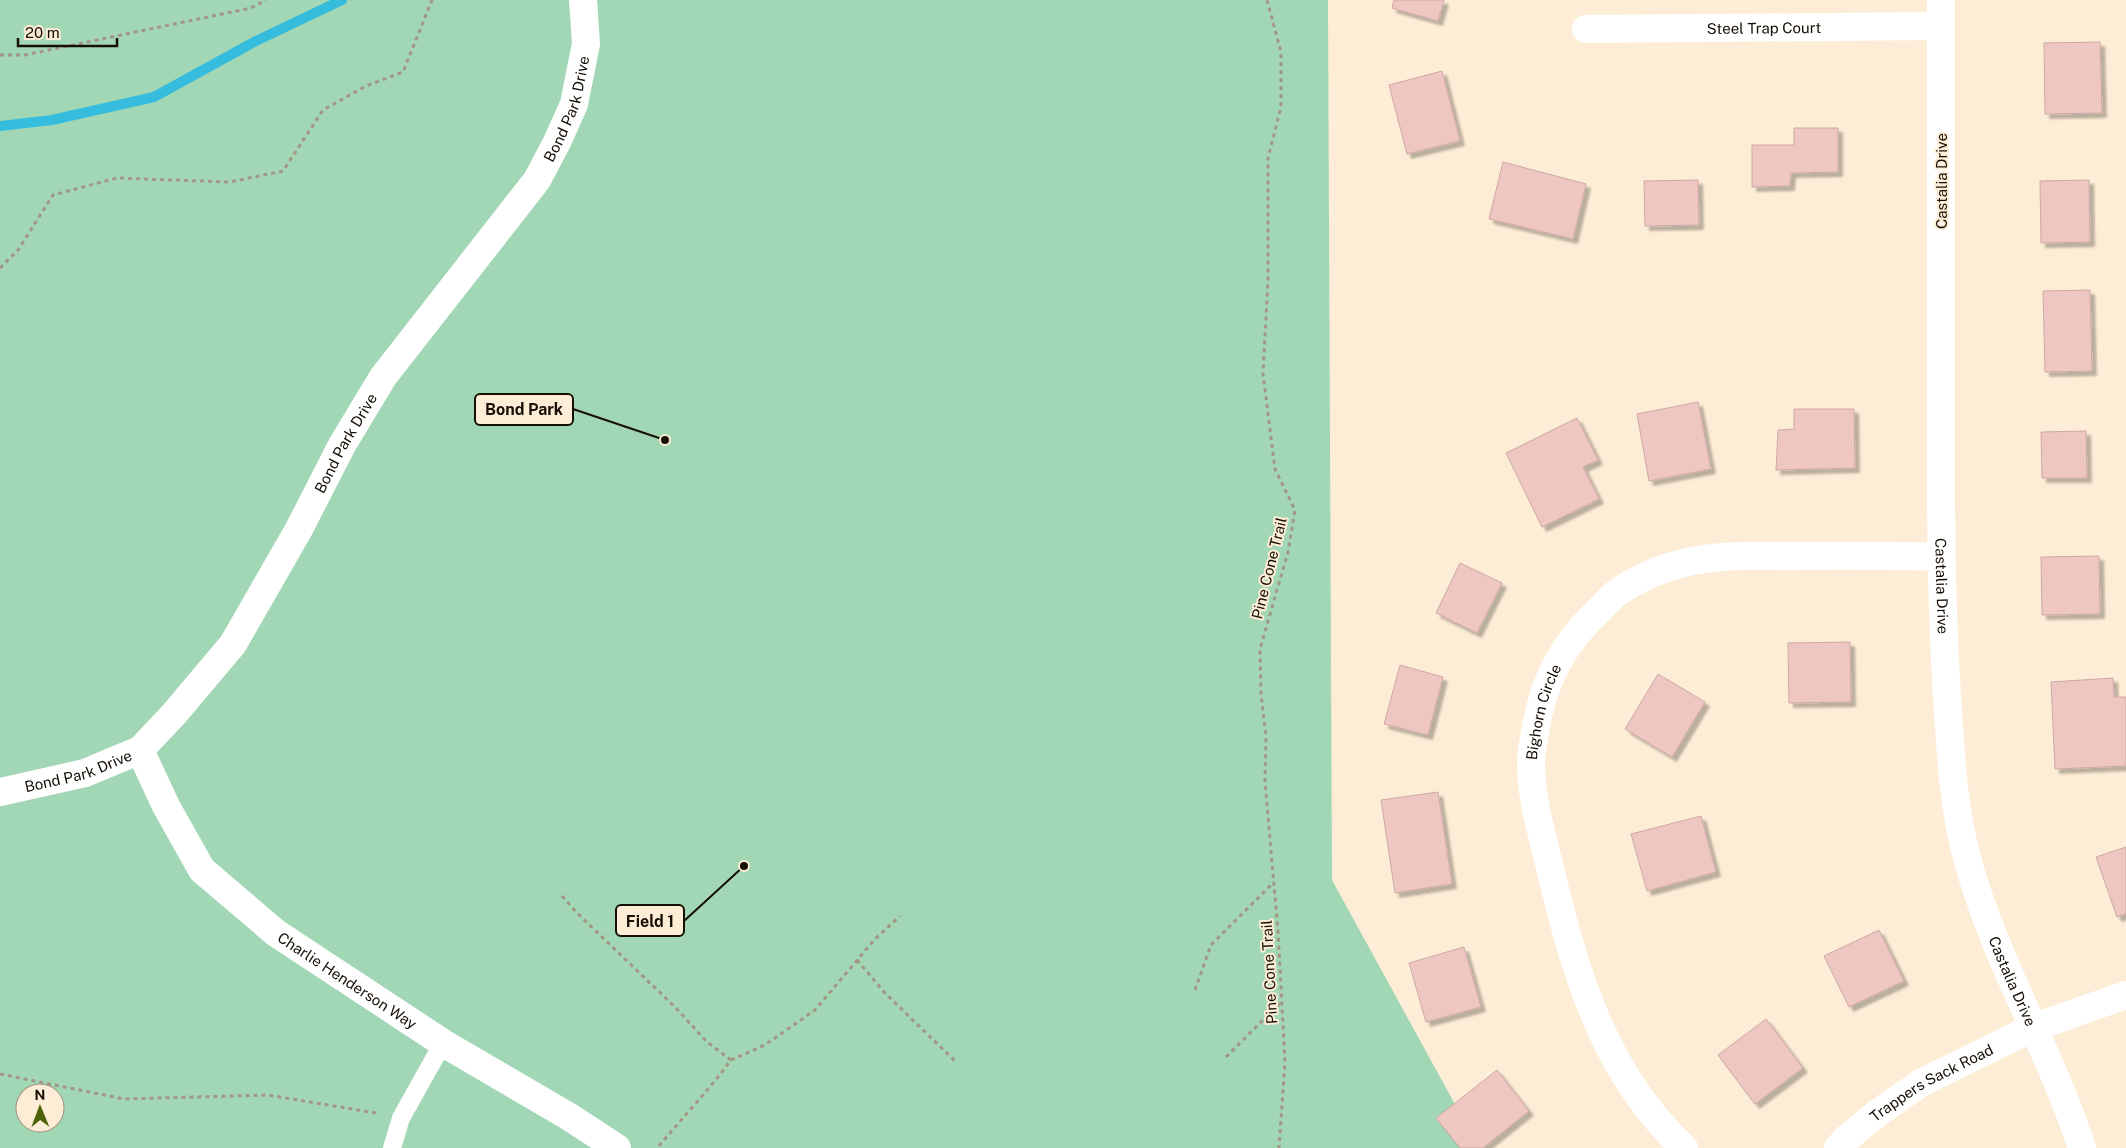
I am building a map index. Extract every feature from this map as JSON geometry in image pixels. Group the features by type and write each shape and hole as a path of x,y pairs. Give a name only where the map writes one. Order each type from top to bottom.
{"street":[{"name":"Bond Park Drive","path":"0,792 85,773 140,750 174,714 233,644 294,536 342,445 383,377 537,180 574,104 586,44 583,0"},
{"name":"Steel Trap Court","path":"1586,30 1941,13"},
{"name":"Castalia Drive","path":"1941,13 1942,557 1945,674 1953,784 1967,858 1991,929 2032,1028 2062,1091 2082,1148"},
{"name":"Bighorn Circle","path":"1684,1148 1646,1105 1619,1066 1586,999 1568,944 1537,815 1531,760 1537,721 1546,683 1562,652 1589,619 1617,592 1651,575 1684,563 1742,556 1942,557"},
{"name":"Charlie Henderson Way","path":"140,750 166,806 202,870 276,934 443,1043 568,1116 616,1148"},
{"name":"Trappers Sack Road","path":"1838,1148 1847,1138 1880,1112 1921,1084 2032,1028 2126,995"}],"lane":[{"path":"392,1148 401,1118 443,1043"}],"path":[{"path":"0,55 25,54 251,8 266,0"},
{"path":"0,268 18,250 52,195 117,178 230,182 283,171 323,110 366,86 403,72 432,0"},
{"name":"Pine Cone Trail","path":"1267,0 1281,52 1281,107 1268,158 1268,280 1263,374 1275,469 1295,510 1288,552 1260,649 1261,694 1266,736 1265,782 1274,882 1285,1062 1279,1148"},
{"path":"1195,990 1211,945 1274,882"},
{"path":"562,896 576,912 675,1007 707,1042 730,1060"},
{"path":"657,1148 704,1095 730,1060 765,1045 815,1010 875,939 900,916"},
{"path":"857,960 885,993 955,1061"},
{"path":"1226,1057 1282,1001"},
{"path":"0,1074 124,1099 268,1095 401,1118"}],"green space":[{"path":"0,0 1328,0 1332,880 1479,1148 0,1148"}],"building":[{"path":"1394,0 1444,0 1438,21 1392,8"},
{"path":"2100,42 2102,113 2045,114 2044,43"},
{"path":"1442,71 1460,141 1407,154 1389,85"},
{"path":"1794,128 1838,128 1838,172 1791,173 1790,186 1752,187 1752,145 1794,145"},
{"path":"1503,162 1586,184 1573,239 1489,219"},
{"path":"1698,180 1699,225 1645,226 1644,181"},
{"path":"2089,180 2090,242 2041,243 2040,181"},
{"path":"2090,290 2092,371 2045,372 2043,291"},
{"path":"1698,402 1711,469 1649,481 1637,414"},
{"path":"1794,409 1854,409 1855,468 1776,470 1778,430 1794,429"},
{"path":"1577,418 1598,460 1583,467 1599,499 1542,527 1506,453"},
{"path":"2086,431 2087,478 2042,478 2041,432"},
{"path":"2099,556 2100,614 2042,615 2041,557"},
{"path":"1460,563 1502,583 1477,633 1436,613"},
{"path":"1850,642 1851,702 1789,703 1788,643"},
{"path":"1400,665 1443,677 1428,735 1384,724"},
{"path":"1658,674 1705,702 1672,757 1625,729"},
{"path":"2113,678 2114,697 2126,697 2126,766 2055,769 2051,682"},
{"path":"1438,792 1452,884 1395,893 1381,800"},
{"path":"1701,816 1716,872 1647,891 1631,834"},
{"path":"2126,847 2126,914 2117,917 2096,857"},
{"path":"1879,930 1904,981 1849,1007 1824,956"},
{"path":"1464,947 1481,1007 1426,1022 1409,963"},
{"path":"1766,1019 1803,1068 1755,1104 1718,1055"},
{"path":"1497,1070 1529,1111 1483,1148 1460,1148 1436,1118"}],"waterway":[{"path":"0,126 52,120 154,97 256,41 342,0"}],"place":[{"name":"Bond Park","path":"665,440"},
{"name":"Field 1","path":"744,866"}]}
